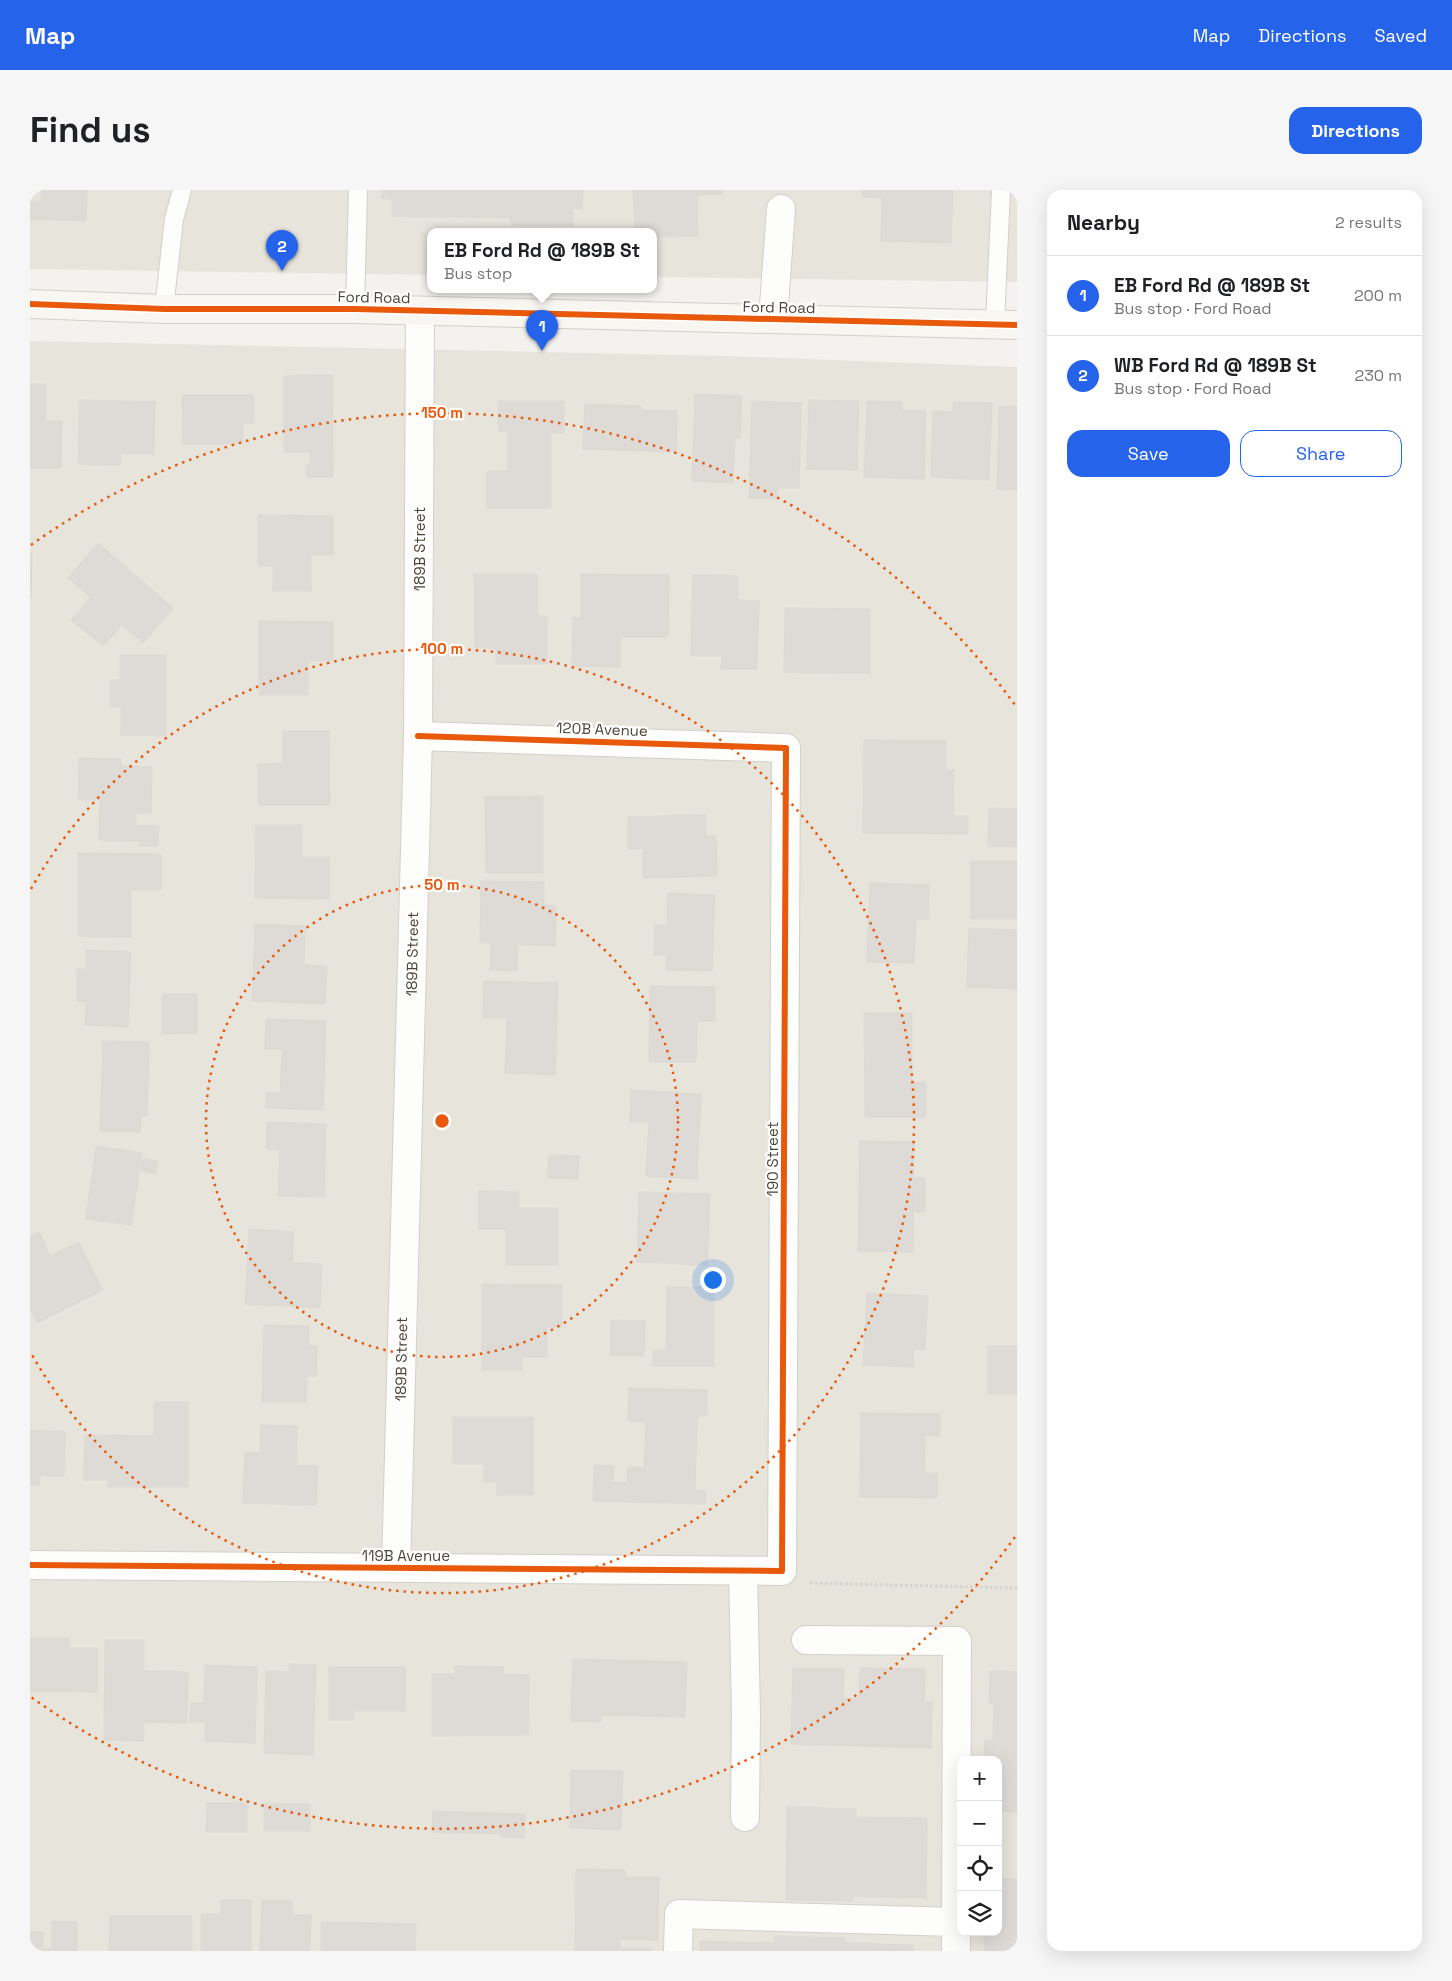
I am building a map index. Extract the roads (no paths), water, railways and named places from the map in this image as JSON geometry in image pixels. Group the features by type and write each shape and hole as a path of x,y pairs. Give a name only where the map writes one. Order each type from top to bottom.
{"main road":[{"name":"Ford Road","path":"30,304 164,308 355,309 1006,324"}],"street":[{"path":"773,319 780,209"},
{"name":"189B Street","path":"396,1568 418,736 420,311"},
{"name":"120B Avenue","path":"418,736 786,748"},
{"name":"190 Street","path":"782,1571 786,748"},
{"name":"119B Avenue","path":"30,1565 782,1571"},
{"path":"743,1571 746,1715 745,1817"},
{"path":"806,1640 957,1642 956,1951"},
{"path":"678,1951 679,1914 956,1922"}],"lane":[{"path":"164,308 174,219 182,190"},
{"path":"355,309 358,190"},
{"path":"1001,190 1006,324"}],"place":[{"name":"WB Ford Rd @ 189B St","path":"282,271"},
{"name":"EB Ford Rd @ 189B St","path":"542,351"}]}
